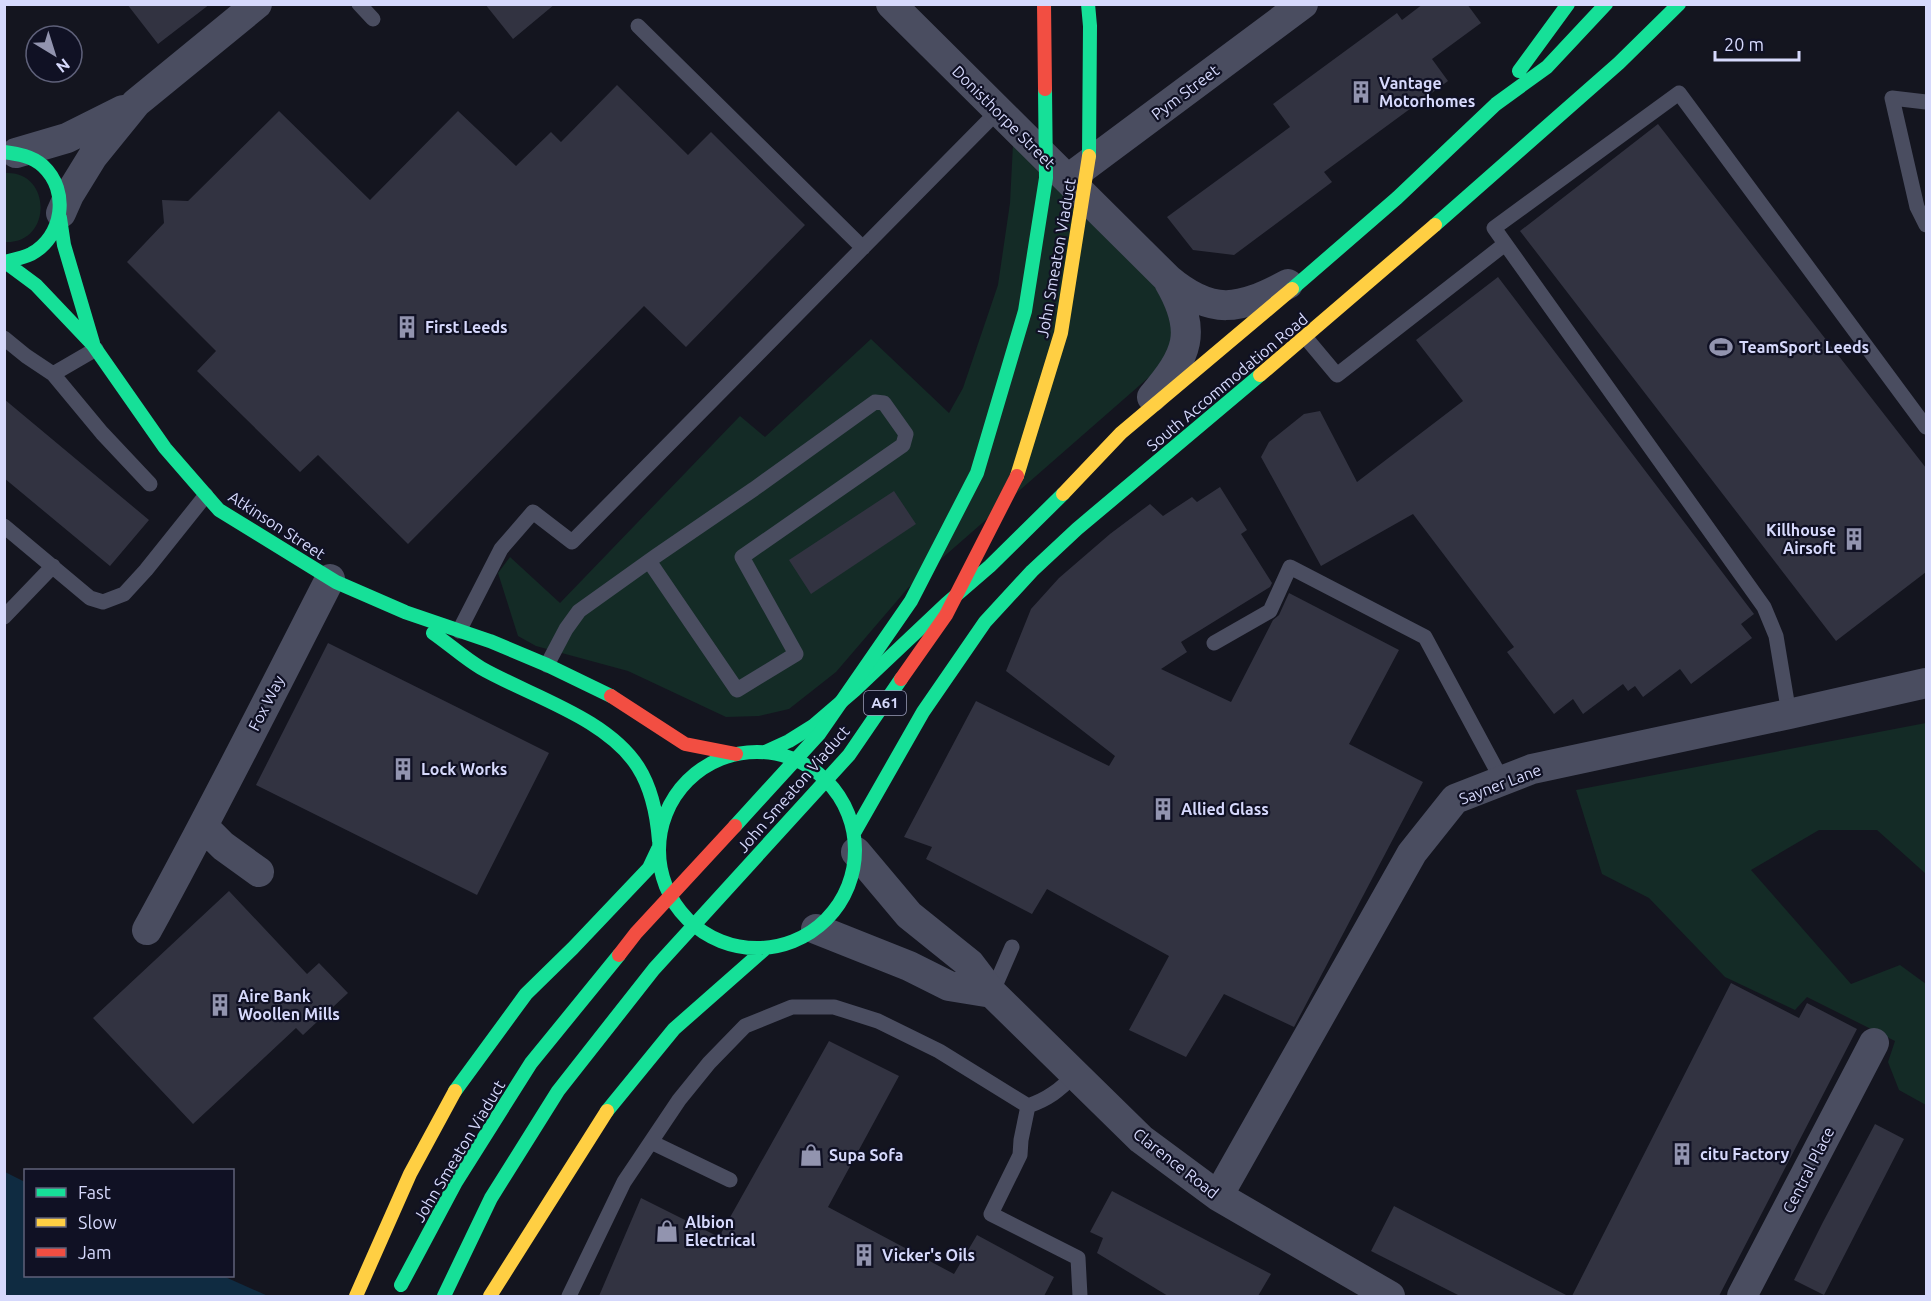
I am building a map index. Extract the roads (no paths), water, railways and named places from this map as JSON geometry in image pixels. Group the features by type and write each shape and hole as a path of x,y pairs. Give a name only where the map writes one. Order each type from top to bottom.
{"main road":[{"name":"John Smeaton Viaduct","path":"398,1291 456,1182 531,1063 636,933 819,734 911,601 977,473 1025,311 1046,178 1044,4"},
{"name":"John Smeaton Viaduct","path":"444,1296 490,1198 558,1091 654,969 849,755 946,615 1018,475 1061,333 1089,164 1090,26 1088,4"},
{"path":"1496,104 1568,4"},
{"name":"South Accommodation Road","path":"765,752 813,726 855,690 1041,517 1121,433 1323,262 1405,190 1496,104 1547,66 1606,4"},
{"name":"South Accommodation Road","path":"855,842 848,812 837,792 820,774 791,757 765,752 736,754 709,764 682,786 664,817 659,845 659,864 668,893 685,917 709,936 736,946 766,948 794,941 816,929 834,911 850,884 855,842 869,804 923,712 985,622 1008,596 1077,529 1306,338 1619,63 1679,4"},
{"name":"Atkinson Street","path":"9,152 29,157 49,172 55,182 60,197 64,245 94,347"},
{"path":"5,262 21,260 37,253 50,240 60,215"},
{"name":"Atkinson Street","path":"5,262 36,285 94,347 165,448 219,510 330,579 405,612 547,665 620,700 685,744 736,754"},
{"name":"Atkinson Street","path":"405,612 479,667 591,724 633,759 647,783 657,814 659,845"},
{"path":"356,1296 410,1174 458,1085 526,994 649,868 659,845"},
{"path":"490,1296 600,1120 674,1029 766,948"}],"street":[{"path":"60,215 69,195 93,156 136,103 257,4"},
{"name":"Donisthorpe Street","path":"891,4 1168,279 1196,300 1221,306 1252,302 1323,262"},
{"name":"Pym Street","path":"1067,180 1304,4"},
{"path":"9,152 67,138 136,103"},
{"name":"Donisthorpe Street","path":"1121,433 1164,384 1185,344 1184,313 1168,279"},
{"name":"Fox Way","path":"147,930 204,827 330,579"},
{"name":"Sayner Lane","path":"1218,1196 1412,853 1455,799 1532,769 1926,682"},
{"path":"204,827 223,846 259,872"},
{"name":"Clarence Road","path":"855,842 909,915 970,964 992,993 1141,1139 1218,1196 1390,1296"},
{"path":"816,929 909,966 950,986 992,993"},
{"name":"Central Place","path":"1742,1296 1874,1042"}],"lane":[{"path":"359,4 373,19"},
{"path":"638,26 863,248"},
{"path":"1789,714 1776,636 1764,606 1494,228 1679,93 1926,426"},
{"path":"1926,102 1892,98 1917,207 1926,225"},
{"path":"459,631 501,549 533,512 573,542 998,111"},
{"path":"1306,338 1337,375 1505,244"},
{"path":"4,338 53,374 102,433 150,484"},
{"path":"53,374 94,347"},
{"path":"547,665 579,610 648,561 754,489 875,402 884,403 906,434 903,445 742,557 796,654 737,690 648,561"},
{"path":"4,526 90,598 103,602 124,594 206,495"},
{"path":"4,617 53,566"},
{"path":"1214,643 1269,611 1290,567 1425,637 1502,780"},
{"path":"992,993 1012,947"},
{"path":"569,1296 624,1182 679,1100 709,1063 746,1026 792,1007 834,1007 878,1022 939,1051 1028,1106"},
{"path":"1028,1106 1045,1100 1061,1089 1074,1075"},
{"path":"1028,1106 1020,1155 991,1214 1078,1258 1080,1296"},
{"path":"651,1142 730,1180"}],"water":[{"path":"5,1172 24,1182 24,1277 225,1277 268,1296 5,1296"}],"place":[{"name":"Vantage Motorhomes","path":"1361,92"},
{"name":"First Leeds","path":"407,327"},
{"name":"TeamSport Leeds","path":"1721,347"},
{"name":"Killhouse Airsoft","path":"1854,539"},
{"name":"Lock Works","path":"403,769"},
{"name":"Allied Glass","path":"1163,809"},
{"name":"Aire Bank Woollen Mills","path":"220,1005"},
{"name":"citu Factory","path":"1682,1154"},
{"name":"Supa Sofa","path":"811,1155"},
{"name":"Albion Electrical","path":"667,1231"},
{"name":"Vicker's Oils","path":"864,1255"}]}
